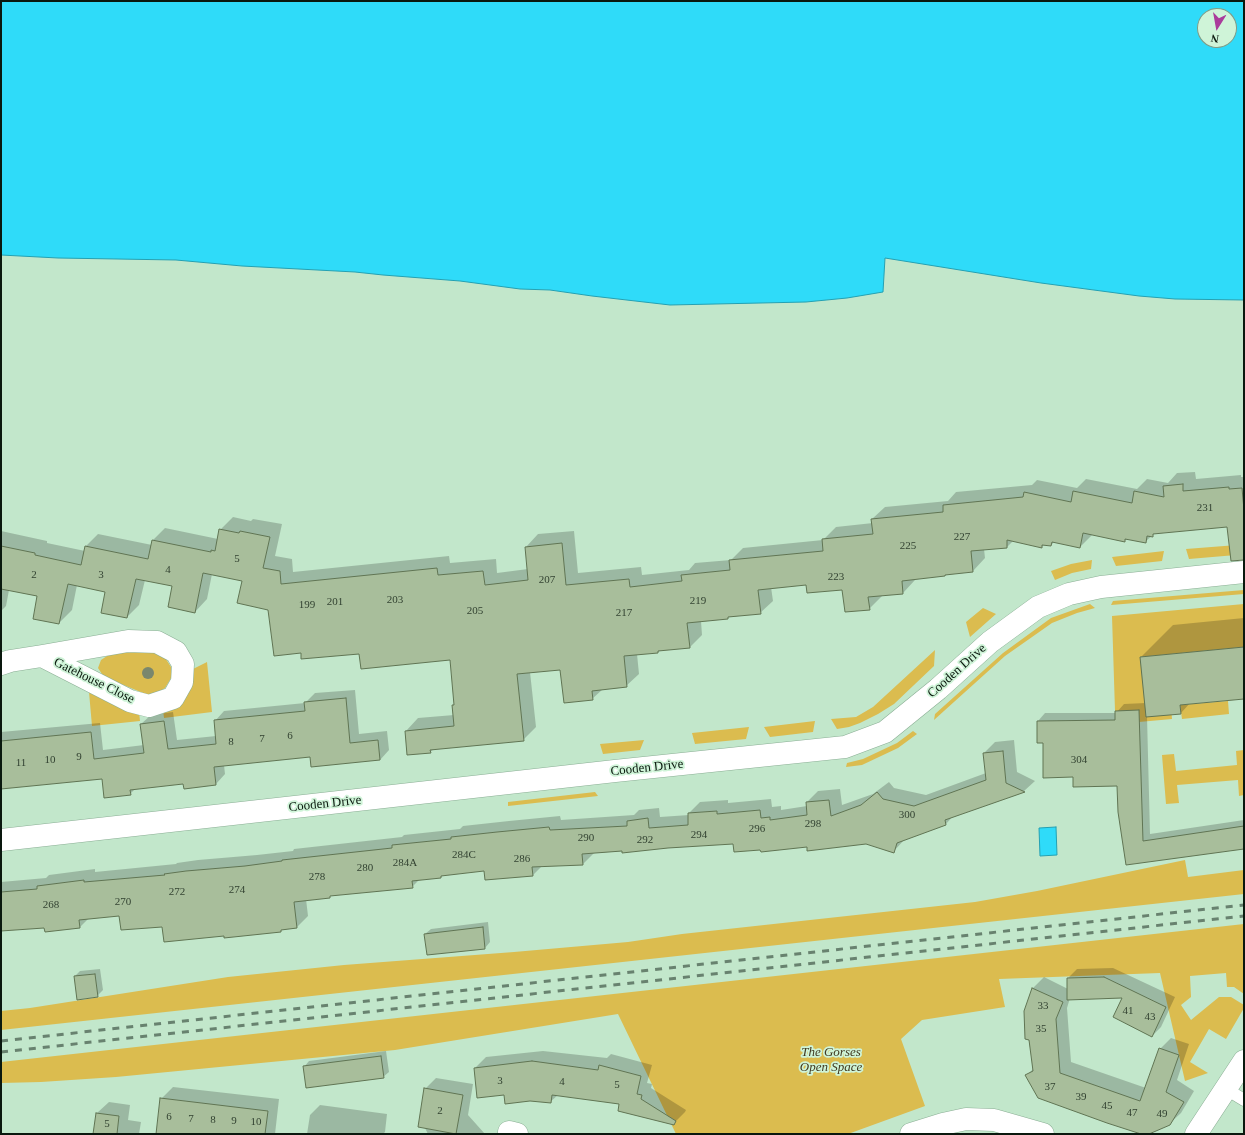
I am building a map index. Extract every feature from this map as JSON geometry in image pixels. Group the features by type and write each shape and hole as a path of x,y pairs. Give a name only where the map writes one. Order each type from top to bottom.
{"main road":[{"name":"Cooden Drive","path":"1,840 615,771 845,747 885,732 938,689 990,642 1038,607 1069,594 1101,587 1244,572"},
{"name":"Gatehouse Close","path":"1,664 10,661 128,641 157,642 176,652 182,664 182,682 173,698 149,706 130,701 42,656"},
{"path":"1196,1134 1235,1094 1244,1060"},
{"path":"911,1134 943,1124 966,1119 994,1120 1043,1134"}],"green space":[{"path":"1237,545 1236,555 1189,559 1186,549"},
{"path":"1164,551 1162,561 1116,566 1112,557"},
{"path":"1092,560 1091,569 1072,573 1055,580 1051,571 1071,564"},
{"path":"1244,590 1244,594 1111,605 1113,601"},
{"path":"1090,604 1095,608 1077,613 1052,623 1005,656 934,720 935,714 1003,653 1051,618"},
{"path":"1244,604 1244,647 1140,657 1171,707 1172,719 1139,722 1115,711 1112,616"},
{"path":"983,608 996,614 970,637 966,622"},
{"path":"152,650 164,656 171,667 171,678 165,688 157,693 148,695 104,677 98,668 101,660 110,654"},
{"path":"935,650 934,666 894,704 860,723 837,729 831,719 856,717 873,707"},
{"path":"207,662 212,712 164,718 163,710 193,669"},
{"path":"89,692 139,712 140,721 92,726"},
{"path":"1228,701 1229,714 1182,719 1180,705"},
{"path":"815,721 813,732 770,737 764,727"},
{"path":"749,727 746,739 695,744 692,733"},
{"path":"913,731 917,734 898,748 862,765 846,767 847,763 863,759 897,743"},
{"path":"644,740 640,750 603,754 600,744"},
{"path":"1244,750 1244,795 1239,796 1238,780 1177,785 1179,803 1166,804 1162,755 1174,754 1176,771 1237,765 1236,751"},
{"path":"595,792 598,796 508,806 508,802"},
{"path":"1185,860 1188,877 1244,870 1244,894 1,1030 1,1011 30,1008 228,977 344,965 628,942 682,934 975,902 1037,891"},
{"name":"The Gorses Open Space","path":"1244,924 1244,994 1234,987 1227,987 1226,973 1190,976 1191,997 1181,1005 1191,1020 1219,997 1231,997 1244,1005 1244,1008 1226,1039 1209,1029 1190,1062 1208,1073 1185,1081 1160,973 999,979 1005,1007 922,1020 901,1039 925,1106 848,1134 676,1134 618,1014 395,1050 116,1077 1,1083 1,1062"}],"water":[{"path":"1,1 1244,1 1244,300 1175,299 1139,296 1041,283 885,258 883,292 847,298 806,302 670,305 550,290 520,289 460,281 355,272 242,266 176,260 58,258 1,255"},
{"path":"1056,827 1057,855 1040,856 1039,828"}],"building":[{"path":"1183,484 1183,491 1229,487 1229,489 1242,488 1244,510 1244,560 1231,561 1227,527 1153,534 1153,537 1147,536 1146,543 1125,539 1125,542 1083,533 1080,548 1052,542 1051,546 1042,545 1042,548 1007,540 1007,548 971,551 973,572 902,581 903,594 868,597 870,610 845,612 842,590 807,593 806,585 758,590 761,614 687,623 690,648 624,656 627,687 592,691 593,700 564,703 560,670 517,674 524,741 430,750 431,753 407,755 405,731 454,726 452,705 454,705 450,660 361,669 359,654 301,659 301,653 274,656 268,610 237,603 242,581 203,573 195,613 168,607 172,586 136,579 127,618 101,613 105,592 68,584 59,624 33,619 37,596 1,589 1,546 81,565 85,546 148,559 152,540 211,552 211,550 215,551 219,529 239,533 240,531 270,537 263,568 280,571 281,584 437,568 438,575 483,571 485,585 528,580 525,547 562,543 566,585 629,579 630,587 682,581 681,575 730,570 729,560 823,551 822,539 873,534 871,519 943,512 943,505 1023,497 1024,492 1071,502 1073,491 1132,503 1134,491 1164,497 1163,486"},
{"path":"1244,647 1244,699 1180,705 1181,714 1146,717 1140,657"},
{"path":"346,698 350,743 378,740 380,760 311,767 310,757 214,767 216,785 184,789 183,784 130,790 131,795 104,798 102,779 1,789 1,741 91,732 94,759 144,753 140,724 164,721 168,749 216,744 214,720 305,711 304,702"},
{"path":"1139,710 1143,841 1244,826 1244,849 1126,865 1118,812 1117,786 1073,787 1073,777 1043,778 1043,743 1037,743 1037,721 1115,720 1115,711"},
{"path":"1003,751 1006,783 1025,792 945,820 946,825 897,843 894,853 866,844 807,851 807,847 761,852 760,850 734,852 733,844 668,848 622,853 622,851 582,854 583,865 532,867 533,876 485,880 484,871 412,881 413,888 330,896 330,898 294,902 297,928 281,930 281,932 224,938 224,936 164,942 162,927 121,930 119,916 79,920 80,928 45,932 44,928 1,931 1,892 37,889 37,886 84,880 84,882 165,875 164,874 186,871 245,866 282,860 392,848 392,845 451,839 451,837 549,827 550,830 627,826 627,821 648,818 649,828 688,825 688,813 717,811 717,814 760,810 761,818 770,817 770,820 807,815 806,802 829,800 831,816 861,805 877,792 883,799 914,806 986,780 983,753"},
{"path":"483,927 485,949 427,955 424,934"},
{"path":"95,974 98,997 77,1000 74,976"},
{"path":"1104,977 1166,1007 1152,1037 1113,1017 1122,998 1067,1000 1067,978"},
{"path":"1032,988 1063,1002 1056,1019 1060,1073 1140,1101 1159,1048 1179,1055 1166,1092 1184,1102 1170,1125 1149,1134 1141,1134 1038,1098 1025,1075 1033,1071 1029,1040 1025,1039 1024,1011"},
{"path":"381,1056 384,1078 306,1088 303,1066"},
{"path":"532,1061 598,1070 599,1065 641,1076 637,1094 642,1095 641,1099 676,1121 674,1125 618,1111 619,1104 552,1095 551,1103 530,1101 505,1104 504,1095 477,1098 474,1068"},
{"path":"424,1088 463,1095 456,1134 418,1127"},
{"path":"160,1098 268,1111 265,1134 156,1134"},
{"path":"96,1113 119,1116 117,1134 93,1134"}],"railway":[{"path":"1,1041 1244,905"},
{"path":"1,1052 1244,916"}]}
